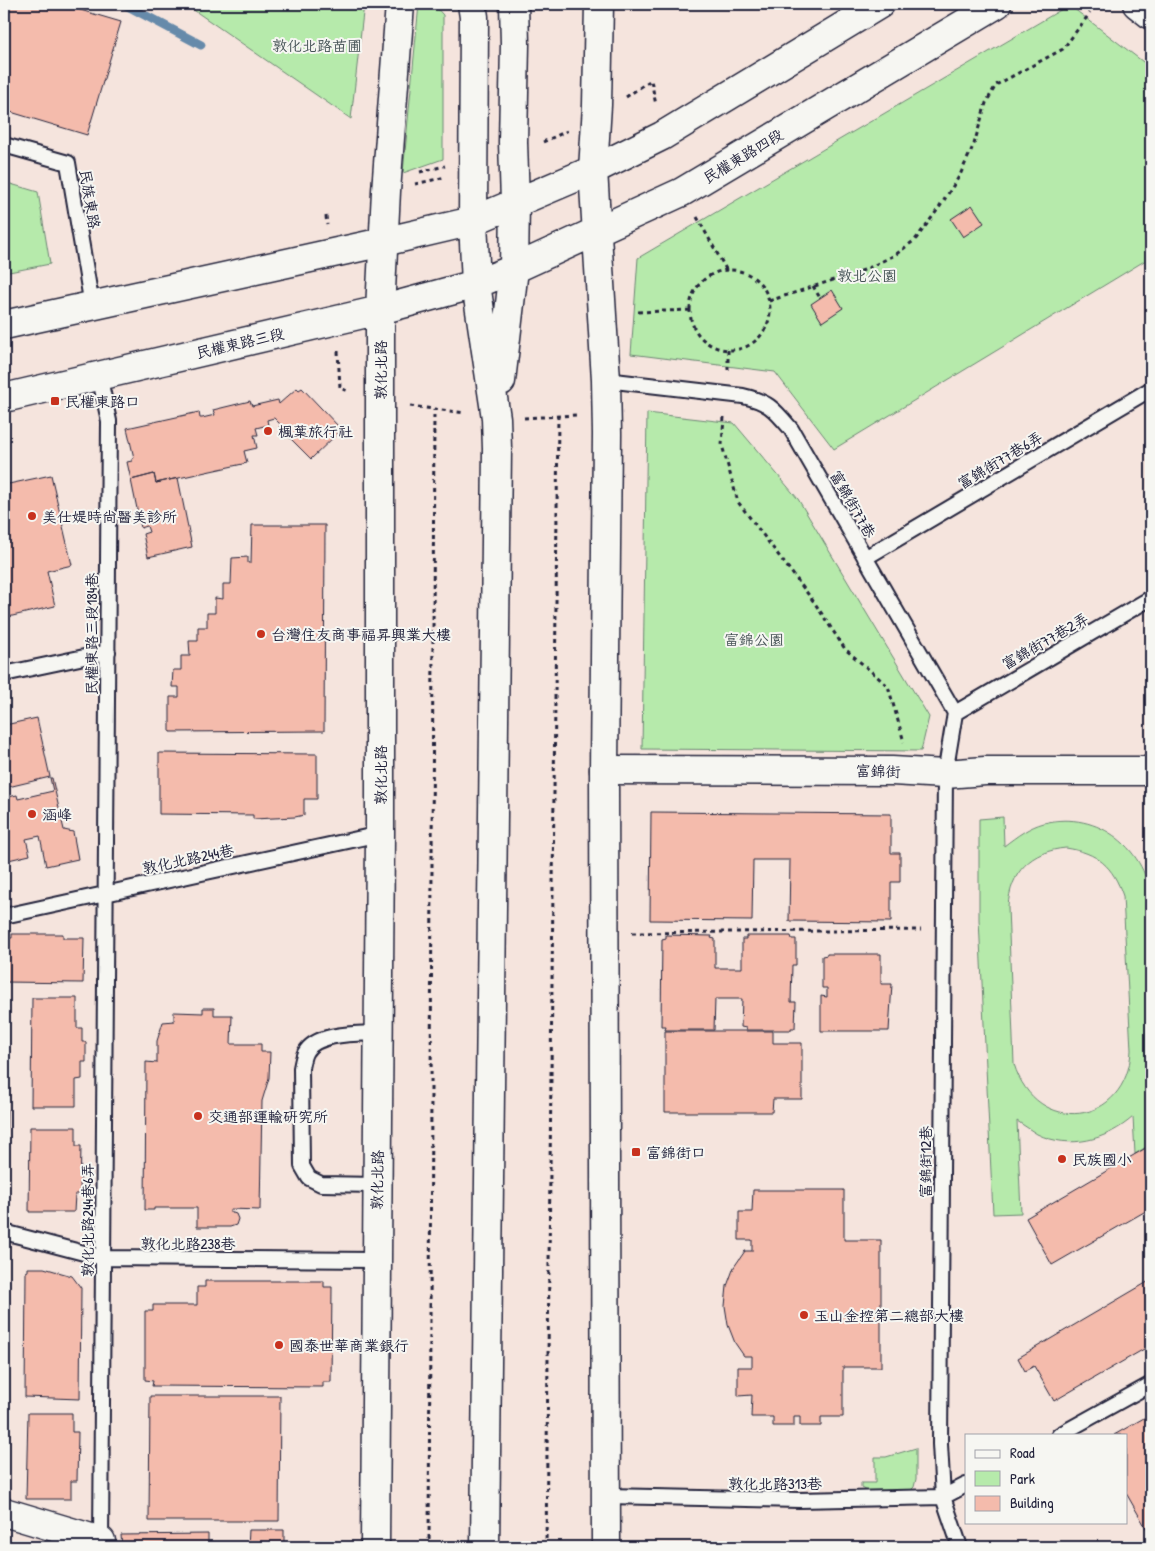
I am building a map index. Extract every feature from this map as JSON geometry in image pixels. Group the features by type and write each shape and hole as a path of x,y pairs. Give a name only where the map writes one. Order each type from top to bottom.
{"main road":[{"name":"敦化北路","path":"375,1547 380,834 380,310 400,4"},
{"path":"472,4 474,17 473,220 476,284 496,418"},
{"path":"485,1547 496,418 514,269 514,4"},
{"path":"599,4 597,105 593,170 606,380 604,770 606,1547"},
{"path":"4,325 383,242 473,220 593,170 662,136 880,4"},
{"name":"民權東路四段","path":"476,284 514,269 682,192 997,4"},
{"path":"1136,4 1151,15"},
{"name":"民權東路三段","path":"4,398 380,310 476,284"},
{"name":"富錦街","path":"604,770 892,771 945,774 985,771 1151,771"},
{"path":"4,1512 101,1544"}],"lane":[{"name":"民族東路","path":"4,145 68,163 92,306"},
{"name":"民權東路三段184巷","path":"99,376 109,421 105,894"},
{"name":"富錦街77巷","path":"606,380 716,392 760,400 776,410 791,429 955,713"},
{"name":"富錦街77巷6弄","path":"865,558 1151,389"},
{"name":"富錦街77巷2弄","path":"955,713 1151,598"},
{"path":"4,674 108,652"},
{"path":"945,774 955,713"},
{"name":"富錦街12巷","path":"945,774 940,1444 943,1497 960,1547"},
{"name":"敦化北路244巷","path":"4,916 380,834"},
{"name":"敦化北路244巷6弄","path":"101,1544 105,894"},
{"path":"377,1185 321,1184 309,1178 302,1166 301,1068 305,1052 319,1040 346,1034 378,1033"},
{"name":"敦化北路238巷","path":"4,1232 103,1258 376,1260"},
{"path":"1060,1434 1151,1384"},
{"path":"943,1497 965,1486"},
{"name":"敦化北路313巷","path":"607,1496 799,1500 943,1497"}],"path":[{"path":"769,301 864,270 895,255 914,240 939,208 960,175 974,144 986,103 996,84 1062,49 1090,13"},
{"path":"420,172 450,164"},
{"path":"706,233 727,271"},
{"path":"727,271 740,271 752,276 762,285 769,301 769,322 763,334 753,343 741,349 728,350 715,347 703,340 691,318 695,292 703,281 714,274 727,271"},
{"path":"813,286 820,298"},
{"path":"638,312 691,310"},
{"path":"728,350 728,373"},
{"path":"418,407 453,411"},
{"path":"429,1547 434,409"},
{"path":"724,411 722,445 738,502 814,602 845,649 888,686 904,742"},
{"path":"538,418 571,415"},
{"path":"546,1547 558,416"},
{"path":"627,933 924,930"}],"green space":[{"name":"敦化北路苗圃","path":"185,4 364,4 351,119"},
{"path":"419,4 433,4 443,15 443,159 403,173"},
{"name":"敦北公園","path":"1069,5 1151,68 1151,257 834,449 775,372 631,354 638,258"},
{"path":"4,182 38,192 50,264 4,273"},
{"name":"富錦公園","path":"647,413 734,423 798,499 929,717 921,751 642,749"},
{"path":"1003,817 1004,846 1028,829 1044,823 1064,820 1083,822 1101,828 1117,838 1131,851 1141,867 1148,884 1151,904 1151,1144 1135,1154 1133,1117 1112,1132 1100,1137 1075,1142 1050,1139 1037,1134 1017,1121 1021,1213 993,1214 979,919 979,819","holes":["1066,848 1087,853 1103,863 1114,877 1123,896 1131,1050 1126,1076 1115,1095 1098,1108 1080,1113 1060,1112 1041,1103 1025,1088 1014,1064 1008,907 1013,883 1018,874 1033,859 1054,850"]},
{"path":"916,1448 916,1479 914,1487 907,1494 880,1498 861,1488 861,1483 875,1483 875,1457 886,1457"}],"building":[{"path":"4,4 11,4 4,28"},
{"path":"11,4 60,4 121,22 87,135 4,110 4,28"},
{"path":"972,205 984,223 963,237 951,219"},
{"path":"832,290 843,308 822,322 811,304"},
{"path":"297,388 299,390 302,388 339,427 338,433 311,459 279,427 281,425 274,418 267,420 268,425 256,428 258,435 254,435 257,448 244,451 247,463 156,483 154,474 131,480 127,462 132,461 134,458 127,428 199,412 200,418 202,418 215,415 213,410 250,401 252,406 278,400 279,404"},
{"path":"154,474 156,483 178,478 192,547 148,557 143,534 149,532 147,526 141,528 131,480"},
{"name":"美仕媞時尚醫美診所","path":"51,475 72,565 47,571 55,606 4,618 4,485"},
{"name":"台灣住友商事福昇興業大樓","path":"252,525 325,525 324,731 170,732 170,697 179,697 179,687 172,687 173,670 181,670 181,656 190,656 189,641 198,641 198,627 207,627 207,613 215,613 215,598 223,599 223,584 231,584 232,558 248,557 248,563 251,563"},
{"name":"涵峰","path":"37,718 50,777 4,788 4,722 5,725"},
{"path":"159,753 317,754 317,799 304,799 304,815 295,817 253,819 253,815 159,814"},
{"name":"涵峰","path":"50,778 52,778 64,830 73,832 78,859 46,866 40,836 26,839 30,855 4,861 4,798 17,795 18,799 53,791"},
{"path":"651,812 891,814 891,853 900,853 900,882 891,882 891,922 789,921 790,860 753,860 752,921 650,920"},
{"path":"12,934 63,934 63,938 84,938 83,983 4,982 4,938 12,938"},
{"path":"666,935 712,936 711,938 715,939 715,968 742,968 742,939 746,939 746,936 791,936 792,939 796,939 796,965 792,965 791,1002 796,1002 795,1028 791,1028 791,1030 746,1030 746,1028 741,1027 742,999 715,999 714,1030 665,1030 666,1026 661,1026 662,939 666,938"},
{"path":"827,954 881,954 881,984 892,984 889,1031 821,1031 821,996 827,997 827,988 822,988 822,956"},
{"path":"32,998 77,998 77,1028 82,1028 82,1042 86,1042 86,1062 82,1062 82,1079 76,1080 76,1106 31,1106"},
{"path":"203,1008 214,1008 214,1015 232,1015 231,1044 261,1044 261,1052 270,1052 269,1078 262,1101 260,1210 230,1209 230,1212 236,1214 238,1219 236,1225 230,1227 197,1227 197,1208 154,1208 154,1210 145,1210 146,1062 157,1063 157,1041 163,1022 174,1021 174,1012 203,1013"},
{"path":"665,1031 773,1031 773,1043 802,1043 802,1099 773,1099 772,1112 665,1112"},
{"path":"4,1088 7,1088 6,1198 4,1198"},
{"path":"30,1127 76,1127 76,1146 81,1146 80,1194 75,1194 74,1212 29,1212"},
{"path":"1151,1145 1151,1208 1052,1265 1026,1218"},
{"name":"玉山金控第二總部大樓","path":"753,1190 844,1190 844,1240 881,1240 881,1367 843,1367 843,1417 821,1417 821,1426 800,1426 800,1417 794,1417 794,1426 773,1426 773,1417 751,1417 752,1395 738,1396 738,1367 752,1367 752,1356 744,1356 735,1343 728,1325 725,1306 727,1286 734,1267 745,1251 752,1251 752,1240 739,1240 739,1212 752,1212"},
{"path":"4,1255 6,1256 5,1342 4,1342"},
{"path":"28,1268 44,1268 72,1276 81,1288 80,1399 25,1397 26,1272"},
{"path":"1151,1280 1151,1345 1054,1401 1034,1366 1025,1371 1018,1358"},
{"path":"205,1281 324,1281 324,1287 332,1287 331,1382 323,1382 323,1387 152,1386 153,1381 145,1380 145,1311 153,1311 153,1305 197,1305 197,1287 205,1287"},
{"path":"150,1396 280,1396 279,1521 149,1521"},
{"path":"28,1413 72,1413 72,1432 78,1432 77,1481 71,1481 71,1499 26,1499"},
{"path":"1151,1414 1151,1531 1149,1533 1128,1496 1128,1434 1116,1434"},
{"path":"249,1530 284,1530 284,1547 221,1547 221,1545 248,1546"},
{"path":"208,1534 208,1547 122,1547 121,1535"}],"waterway":[{"path":"124,4 201,45"}],"place":[{"name":"民權東路口","path":"55,401"},
{"name":"楓葉旅行社","path":"268,431"},
{"name":"美仕媞時尚醫美診所","path":"32,516"},
{"name":"台灣住友商事福昇興業大樓","path":"261,634"},
{"name":"涵峰","path":"32,814"},
{"name":"交通部運輸研究所","path":"198,1116"},
{"name":"富錦街口","path":"636,1152"},
{"name":"民族國小","path":"1062,1159"},
{"name":"玉山金控第二總部大樓","path":"804,1315"},
{"name":"國泰世華商業銀行","path":"279,1345"}]}
